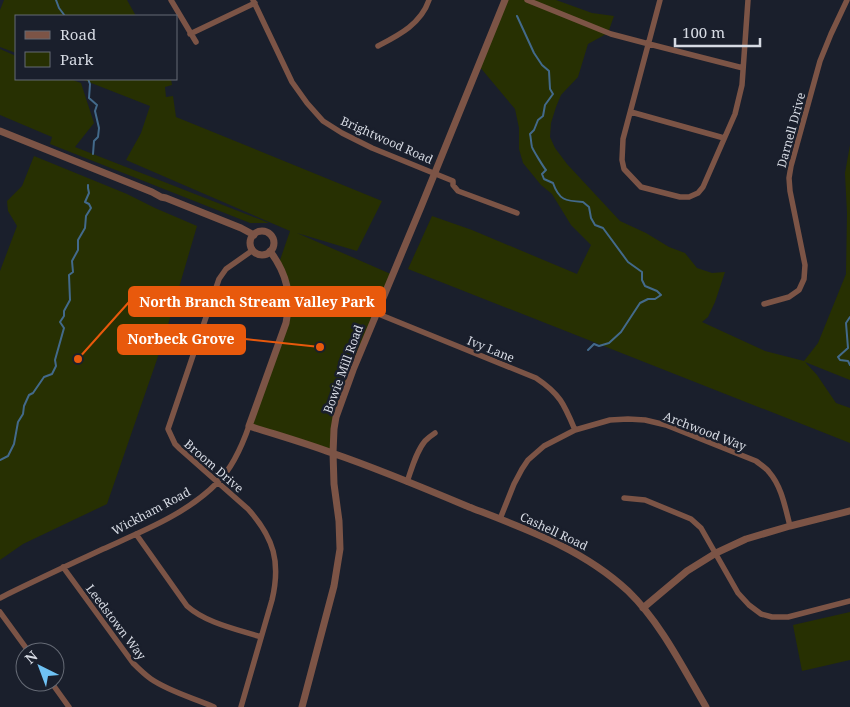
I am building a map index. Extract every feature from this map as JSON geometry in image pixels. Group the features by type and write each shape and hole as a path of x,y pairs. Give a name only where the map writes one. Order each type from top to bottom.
{"street":[{"path":"171,0 196,42"},
{"path":"378,46 411,27 421,17 430,0"},
{"name":"Bowie Mill Road","path":"302,707 334,586 340,549 333,453 334,429 341,401 505,0"},
{"path":"527,0 611,34 743,68"},
{"path":"660,0 630,112 622,147 622,160 624,169 641,187 680,198 698,193 703,187 735,114 742,85 748,0"},
{"name":"Darnell Drive","path":"764,304 790,297 799,290 804,279 805,265 789,178 820,61 847,0"},
{"path":"190,34 254,1"},
{"name":"Brightwood Road","path":"254,1 292,82 323,121 372,148 453,181 458,191 517,213"},
{"path":"630,112 724,138"},
{"path":"0,131 152,192 156,191 164,194 166,198 254,235"},
{"path":"260,231 270,234 274,245 270,251 266,254 261,254 253,250 250,244 254,235 260,231"},
{"name":"Broom Drive","path":"241,707 276,584 274,554 267,535 257,519 175,444 168,429 222,273 253,250"},
{"name":"Wickham Road","path":"0,598 136,534 190,505 218,482 232,464 250,426 289,311 290,297 285,279 279,263 270,251"},
{"name":"Ivy Lane","path":"376,313 536,378 558,395 575,430"},
{"path":"254,412 256,421 265,431"},
{"name":"Archwood Way","path":"500,519 522,469 528,460 544,446 575,430 610,420 628,419 645,420 666,425 756,462 768,470 777,482 790,526"},
{"name":"Cashell Road","path":"250,426 333,453 407,482 556,542 586,558 616,581 643,608 662,633 706,707"},
{"path":"407,482 420,449 426,440 435,433"},
{"path":"624,498 645,500 691,519 701,528 738,592 749,606 761,614 772,617 788,617 850,601"},
{"path":"643,608 687,571 716,553 746,539 850,510"},
{"path":"136,534 187,606 194,612 208,620 261,637"},
{"name":"Leedstown Way","path":"63,567 143,673 169,688 214,707"},
{"path":"0,612 22,642"},
{"path":"58,692 69,707"}],"green space":[{"path":"4,0 127,0 135,15 15,15 15,53 0,47 0,10"},
{"path":"505,0 556,0 592,13 614,16 608,33 588,44 578,77 561,95 551,123 550,137 555,148 567,164 620,221 646,233 669,247 685,253 697,268 712,273 725,272 715,302 708,317 702,322 765,351 804,361 818,343 846,274 847,213 845,173 850,145 850,380 805,362 817,375 836,403 850,408 850,443 408,269 432,216 472,230 577,274 591,245 571,225 552,194 541,185 523,163 519,149 519,128 515,109 479,66"},
{"path":"0,49 15,56 15,80 73,80 81,83 94,123 75,147 269,223 250,223 50,144 52,137 0,115"},
{"path":"84,80 171,80 172,85 165,87 166,97 173,96 176,117 382,201 357,251 297,233 393,275 341,401 333,453 249,426 289,311 279,263 290,231 126,160 141,133 150,106"},
{"path":"34,156 127,194 197,226 163,342 107,504 23,544 0,560 0,271 17,226 8,211 7,201 22,186"},
{"path":"850,612 850,660 802,671 793,625"}],"waterway":[{"path":"56,0 64,15"},
{"path":"517,16 534,53 542,65 549,71 550,89 553,94 545,105 543,116 538,120 530,134 532,147 546,170 542,174 544,179 553,183 560,196 572,201 583,202 589,207 591,218 595,225 603,228 628,262 642,272 642,280 645,286 657,291 661,295 655,299 648,299 640,303 621,332 609,343 599,346 594,344 588,350"},
{"path":"88,80 89,98 97,105 95,111 99,128 98,137 94,141 93,154"},
{"path":"0,460 8,456 14,444 18,422 23,414 29,395 33,393 44,377 52,374 56,366 55,360 64,328 60,322 70,300 69,275 73,272 72,261 78,250 78,240 85,228 86,216 91,208 85,202 89,193 88,185"},
{"path":"850,317 846,323 848,348 838,357 840,360 848,361 850,365"}],"place":[{"name":"Norbeck Grove","path":"320,347"},
{"name":"North Branch Stream Valley Park","path":"78,359"}]}
